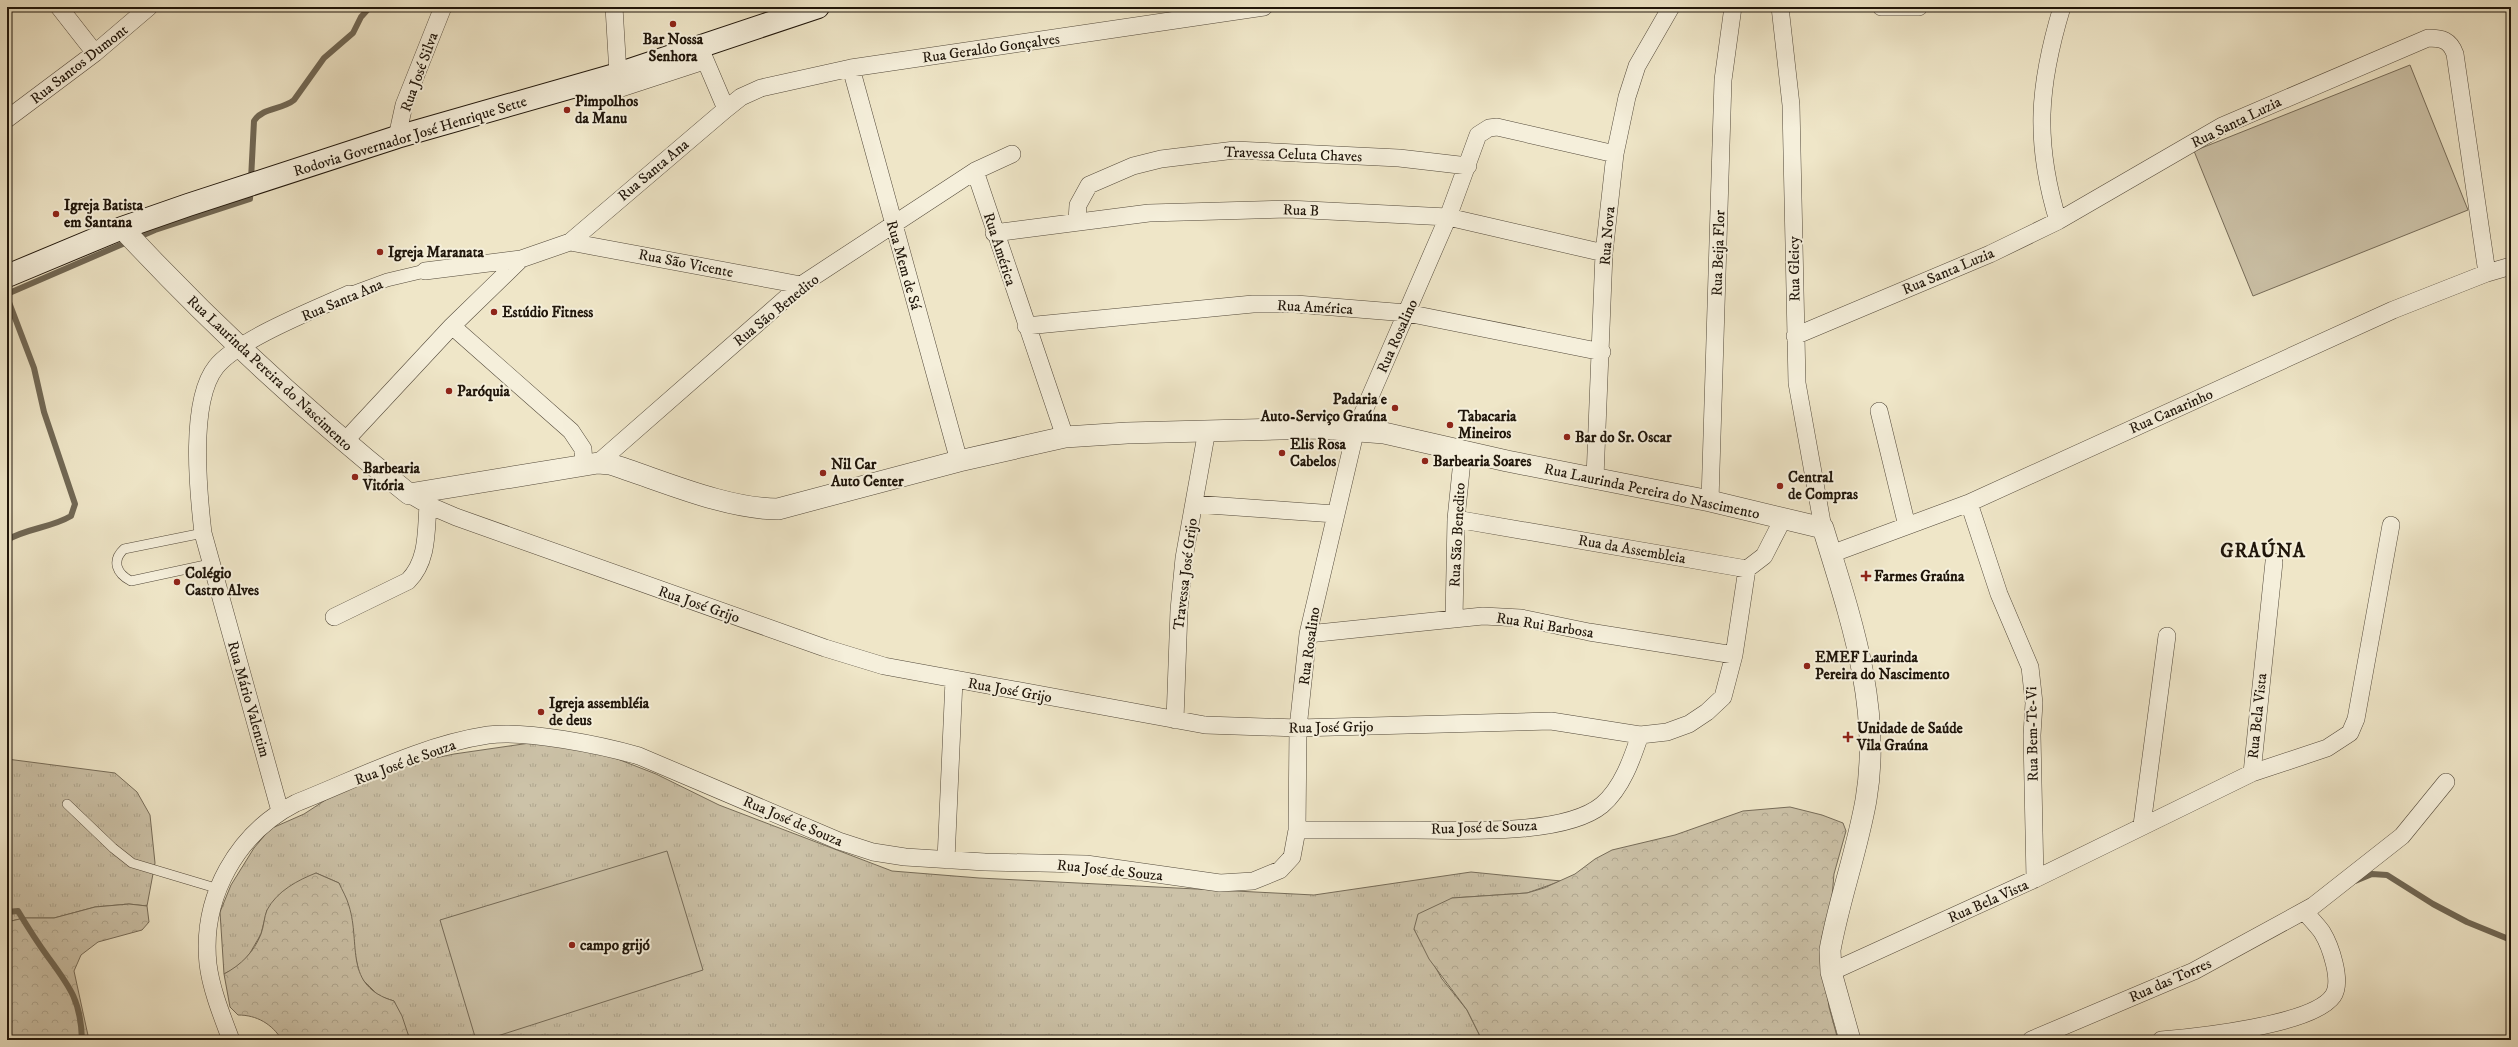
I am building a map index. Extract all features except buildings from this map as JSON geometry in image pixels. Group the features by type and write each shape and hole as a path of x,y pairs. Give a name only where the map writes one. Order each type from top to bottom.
{"main road":[{"name":"Rodovia Governador José Henrique Sette","path":"7,276 122,228 397,138 618,74 699,55 818,7"}],"street":[{"path":"58,7 95,53"},
{"name":"Rua Santos Dumont","path":"7,119 95,53 149,7"},
{"name":"Rua José Silva","path":"397,138 404,105 443,7"},
{"path":"614,7 618,74"},
{"name":"Rua Geraldo Gonçalves","path":"726,109 741,97 761,88 850,68 1264,7"},
{"name":"Rua Nova","path":"1595,478 1602,352 1604,253 1615,154 1627,97 1637,66 1671,7"},
{"name":"Rua Beija Flor","path":"1710,501 1723,80 1733,7"},
{"name":"Rua Gleicy","path":"1780,7 1790,105 1795,336 1798,383 1804,432 1823,528"},
{"path":"1881,7 1919,7"},
{"path":"2058,221 2049,191 2042,148 2041,95 2048,52 2062,7"},
{"name":"Rua Santa Luzia","path":"1795,336 1990,254 2058,221 2222,126 2428,38 2437,38 2452,45 2455,54 2487,273"},
{"path":"594,97 699,55 726,109"},
{"name":"Rua Mem de Sá","path":"850,68 892,227 958,461"},
{"name":"Rua Santa Ana","path":"240,348 349,294 387,280 425,271 521,259 570,242 726,109"},
{"name":"Rua Rosalino","path":"1298,728 1308,634 1356,429 1448,217 1468,166 1478,135 1490,128 1497,127 1615,154"},
{"name":"Travessa Celuta Chaves","path":"1077,221 1078,205 1089,185 1133,166 1161,159 1235,150 1399,158 1468,166"},
{"name":"Rua São Benedito","path":"591,463 801,285 892,227 975,171 1012,154"},
{"name":"Rua América","path":"975,171 994,233 1065,437"},
{"name":"Rua B","path":"994,233 1077,221 1149,213 1288,209 1448,217 1604,253"},
{"name":"Rua Laurinda Pereira do Nascimento","path":"122,228 198,308 240,348 344,442 409,494 591,463 610,464 736,505 759,509 778,509 958,461 1065,437 1207,430 1356,429 1384,433 1463,451 1710,501 1823,528"},
{"name":"Rua São Vicente","path":"570,242 801,285"},
{"name":"Rua Santa Ana","path":"344,442 452,326 521,259"},
{"name":"Rua Canarinho","path":"1831,554 1969,504 2393,310 2487,273 2511,266"},
{"name":"Rua América","path":"1026,326 1253,304 1296,304 1407,313 1602,352"},
{"path":"452,326 571,432 583,448 591,463"},
{"name":"Rua Mário Valentim","path":"240,348 217,366 205,383 200,404 199,494 203,533 210,564 280,811"},
{"path":"1879,411 1907,526"},
{"name":"Travessa José Grijo","path":"1175,720 1179,610 1184,558 1207,430"},
{"name":"Rua São Benedito","path":"1454,619 1456,519 1463,451"},
{"name":"Rua José Grijo","path":"409,494 428,505 826,648 884,666 954,680 1205,725 1298,728 1551,722 1640,734"},
{"path":"1194,504 1335,514"},
{"name":"Rua Bem-Te-Vi","path":"1969,504 1999,594 2030,667 2034,703 2032,735 2035,879"},
{"path":"334,617 408,581 417,572 422,561 428,505"},
{"name":"Rua da Assembleia","path":"1456,519 1747,569"},
{"path":"1640,734 1667,732 1689,724 1707,712 1722,697 1734,655 1747,569 1764,556 1783,519"},
{"path":"2252,772 2327,748 2350,732 2356,719 2391,525"},
{"path":"1823,528 1865,678 1870,741 1866,799 1830,950 1831,972 1850,1040"},
{"name":"Rua Bela Vista","path":"1831,972 2035,879 2252,772 2274,562"},
{"name":"Rua Rui Barbosa","path":"1308,634 1483,616 1521,618 1589,632 1734,655"},
{"path":"2142,825 2167,636"},
{"path":"946,860 954,680"},
{"name":"Rua José de Souza","path":"280,811 440,745 490,735 532,737 608,748 639,756 838,841 873,852 946,860 1086,864 1220,883 1253,881 1280,870 1292,857 1297,830 1298,728"},
{"name":"Rua José de Souza","path":"1297,830 1532,828 1582,816 1601,806 1614,793 1632,758 1640,734"},
{"name":"Rua das Torres","path":"2031,1040 2194,971 2304,911 2402,836 2446,782"},
{"path":"231,1040 208,966 208,922 219,889 234,856 255,830 280,811"},
{"path":"2161,1040 2213,1035 2312,1012 2333,996 2337,980 2332,952 2322,932 2304,911"}],"lane":[{"path":"203,533 124,549 117,555 116,567 122,577 131,581 210,564"},
{"path":"67,804 113,848 132,863 219,889"}],"green space":[{"path":"2410,65 2468,210 2253,296 2194,151"},
{"path":"537,742 597,751 656,774 719,805 892,871 979,878 1314,895 1471,872 1561,881 1527,893 1452,898 1414,929 1442,979 1467,1010 1482,1040 410,1040 394,1001 379,996 360,977 354,950 353,929 339,883 316,873 267,910 261,934 250,953 241,965 224,974 220,912 231,885 254,848 270,829 304,814 344,788 412,763 454,754"},
{"path":"7,759 115,773 137,792 150,815 155,863 147,906 129,904 95,907 54,918 24,918 7,922"},
{"path":"1790,807 1822,815 1843,823 1846,831 1834,874 1832,897 1822,937 1823,964 1829,1007 1838,1040 1482,1040 1467,1010 1429,959 1414,929 1418,914 1452,898 1527,893 1544,888 1575,874 1595,859 1612,850 1675,835 1743,811"},
{"name":"campo grijó","path":"667,851 703,970 485,1040 476,1040 440,920"},
{"path":"316,873 339,883 349,906 357,962 361,974 367,985 378,994 394,1001 402,1016 410,1040 282,1040 269,1025 258,1019 245,1015 238,1015 230,1007 224,974 241,962 255,947 263,928 267,910 276,897 288,887"},
{"path":"129,904 147,906 149,922 142,930 98,942 81,955 74,971 89,1040 7,1040 7,922 24,918 54,918 95,907"}],"waterway":[{"path":"7,294 155,230 250,199 254,121 262,113 284,106 294,100 324,58 353,33 361,17 370,7"},
{"path":"7,297 34,368 44,412 75,504 71,516 7,540"},
{"path":"2355,881 2372,874 2387,875 2433,904 2467,922 2511,940"},
{"path":"7,912 18,911 68,986 77,1005 82,1040"}],"place":[{"name":"Bar Nossa Senhora","path":"673,24"},
{"name":"Pimpolhos da Manu","path":"567,110"},
{"name":"Igreja Batista em Santana","path":"56,214"},
{"name":"Igreja Maranata","path":"380,252"},
{"name":"Estúdio Fitness","path":"494,312"},
{"name":"Paróquia","path":"449,391"},
{"name":"Padaria e Auto-Serviço Graúna","path":"1395,408"},
{"name":"Tabacaria Mineiros","path":"1450,425"},
{"name":"Bar do Sr. Oscar","path":"1567,437"},
{"name":"Elis Rosa Cabelos","path":"1282,453"},
{"name":"Barbearia Soares","path":"1425,461"},
{"name":"Nil Car Auto Center","path":"823,473"},
{"name":"Barbearia Vitória","path":"355,477"},
{"name":"Central de Compras","path":"1780,486"},
{"name":"Farmes Graúna","path":"1866,576"},
{"name":"Colégio Castro Alves","path":"177,582"},
{"name":"EMEF Laurinda Pereira do Nascimento","path":"1807,666"},
{"name":"Igreja assembléia de deus","path":"541,712"},
{"name":"Unidade de Saúde Vila Graúna","path":"1848,737"},
{"name":"campo grijó","path":"572,945"}],"district":[{"name":"GRAÚNA","path":"2263,550"}]}
